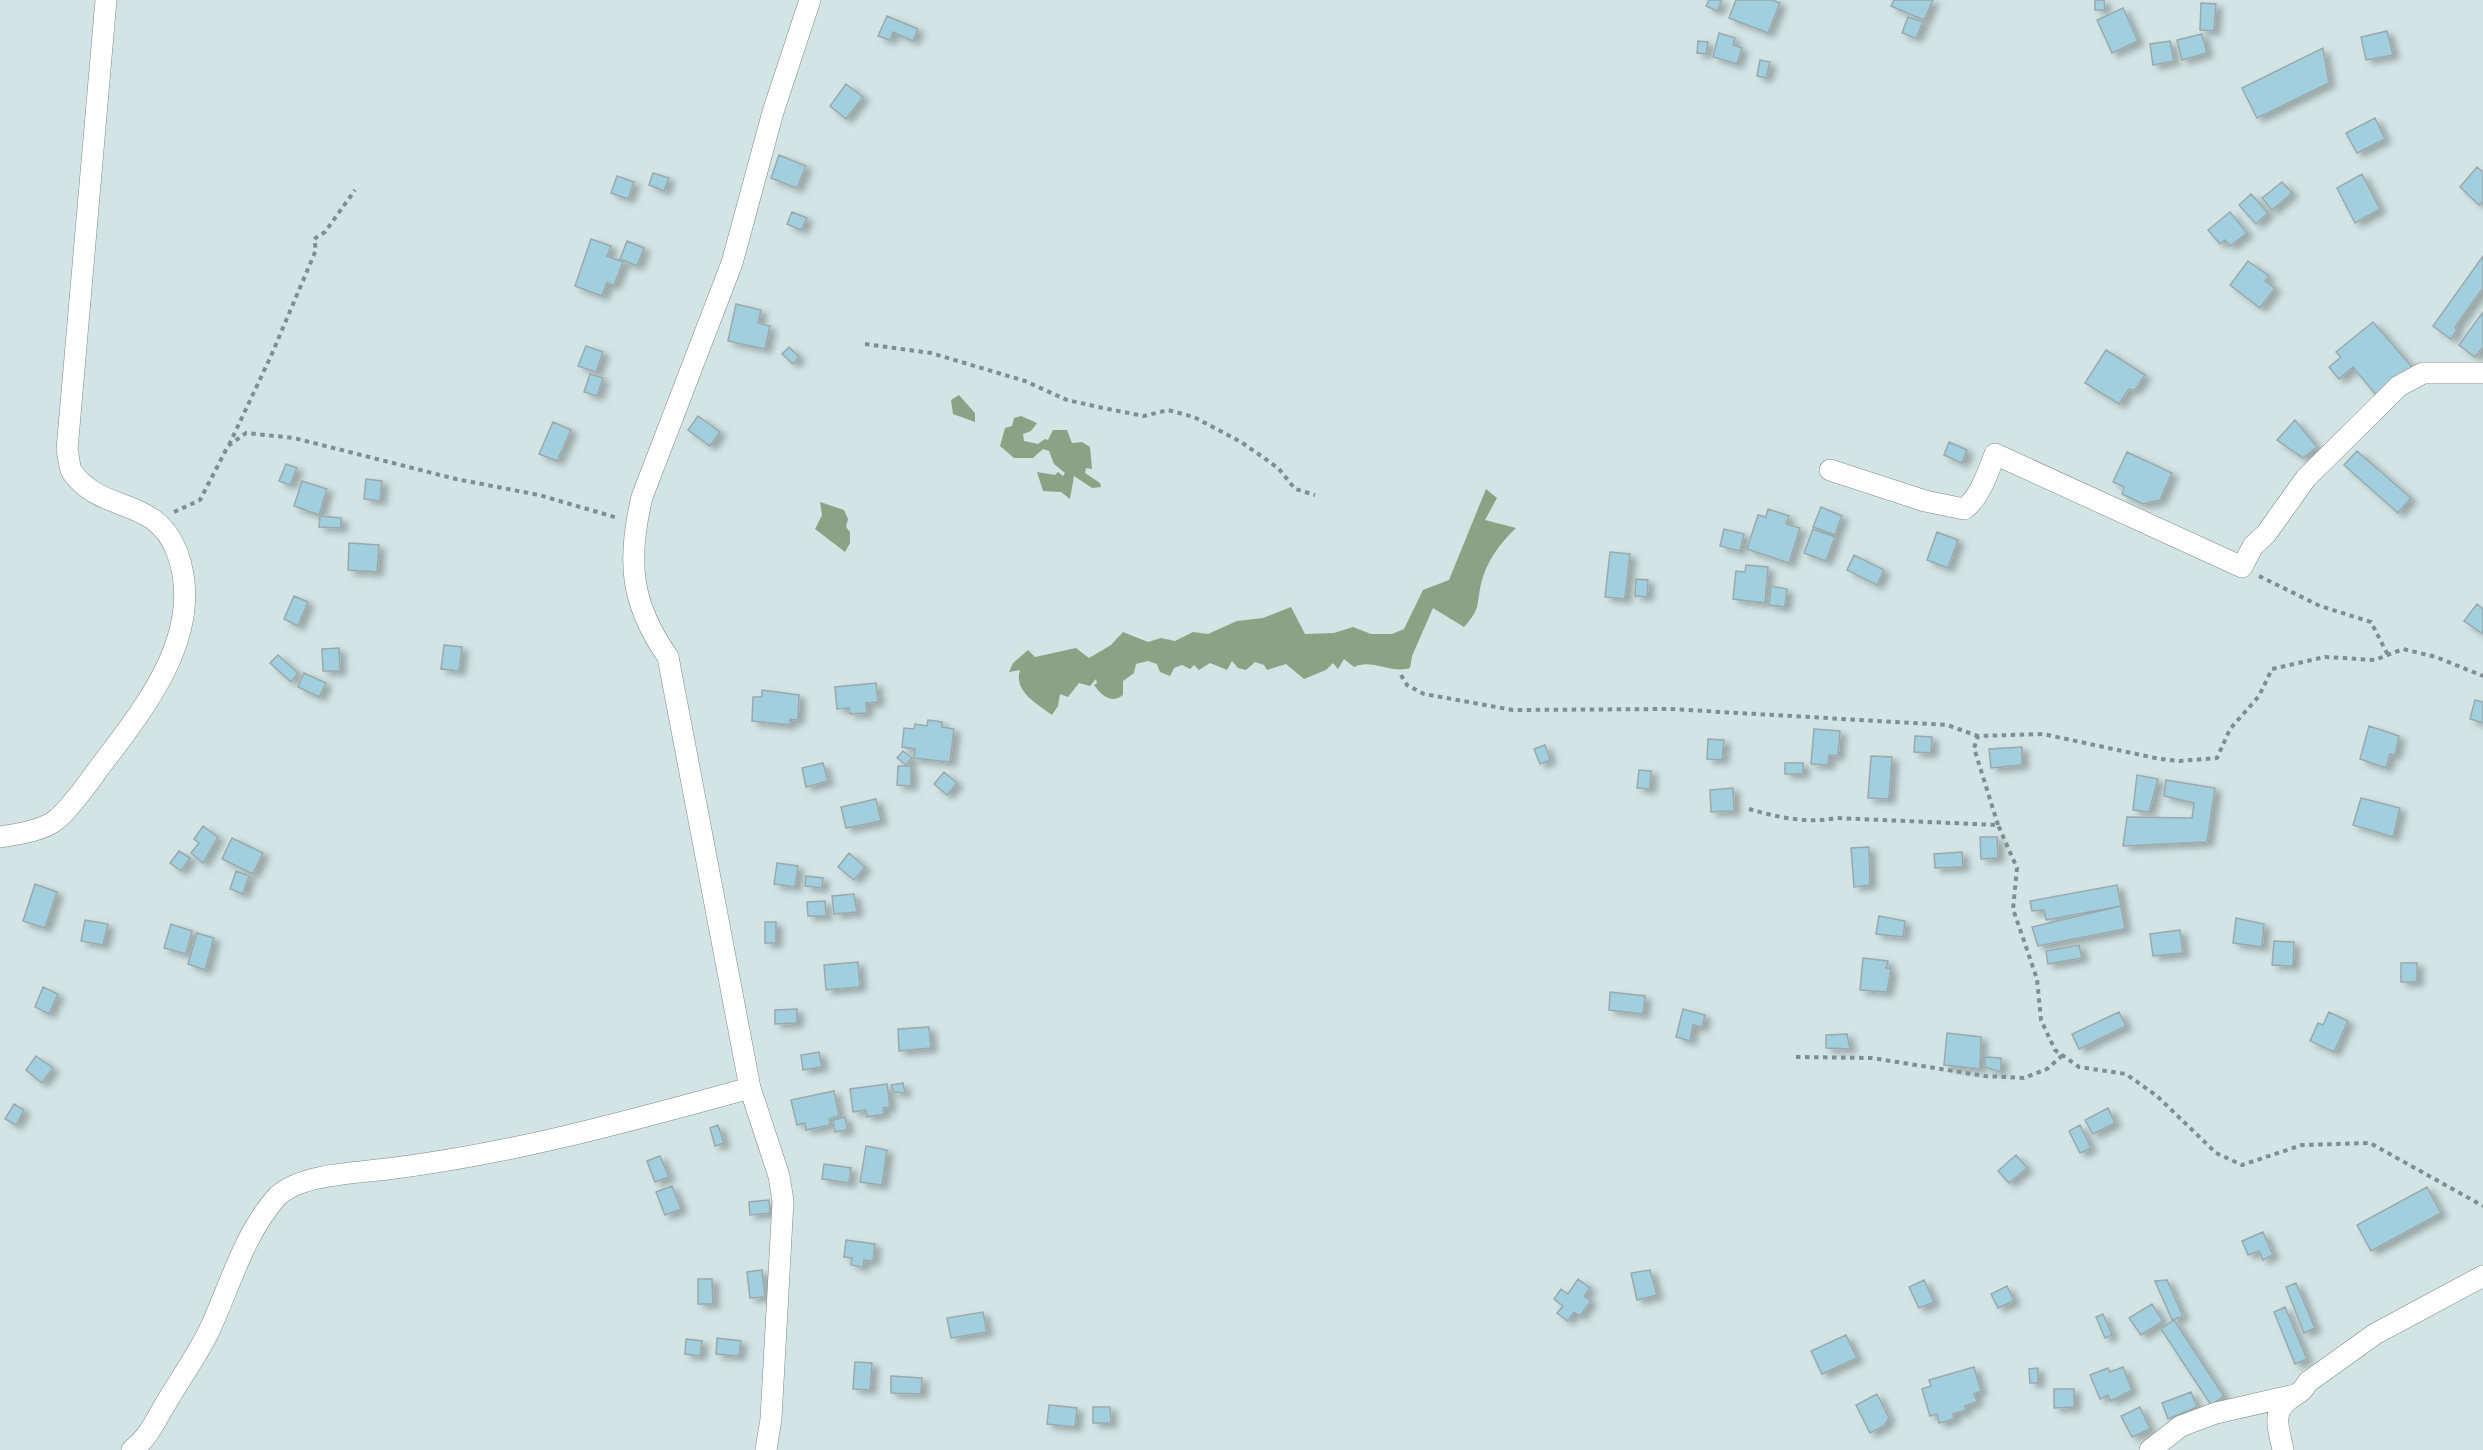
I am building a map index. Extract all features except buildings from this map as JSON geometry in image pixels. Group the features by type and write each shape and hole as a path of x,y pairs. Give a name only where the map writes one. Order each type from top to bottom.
{"street":[{"path":"0,837 24,833 56,820 135,722 162,680 176,644 187,597 177,553 165,528 149,514 112,501 87,486 71,471 68,450 106,0"},
{"path":"766,1450 772,1396 783,1201 778,1176 750,1088 668,657 650,631 634,586 636,523 666,431 732,263 773,112 810,0"},
{"path":"1830,470 1925,501 1964,509 1980,487 1995,454 2242,567 2253,546 2266,534 2306,478 2399,386 2423,373 2483,373"},
{"path":"132,1450 150,1433 192,1362 248,1244 275,1199 286,1190 319,1178 462,1160 599,1129 750,1088"},
{"path":"2283,1450 2277,1420 2279,1411 2287,1401 2301,1393 2308,1382 2334,1361 2375,1334 2483,1276"},
{"path":"2150,1450 2181,1426 2207,1416 2301,1393"}],"path":[{"path":"149,514 177,512 200,500 228,446 289,314 315,250 314,239 325,232 355,190"},
{"path":"865,344 931,353 1026,381 1067,400 1103,408 1144,416 1168,410 1194,417 1241,442 1267,460 1279,469 1295,489 1315,495"},
{"path":"228,446 246,433 283,436 436,472 456,479 539,495 636,523"},
{"path":"2242,567 2320,606 2371,622 2388,655"},
{"path":"1401,675 1407,685 1424,694 1513,710 1670,709 1947,725 1978,736 2043,734 2160,759 2180,761 2217,758 2230,729 2259,696 2272,669 2325,657 2375,660 2403,649 2436,657 2483,676"},
{"path":"1978,736 1974,748 1998,825 2017,868 2013,909 2037,979 2041,1020 2055,1050 2079,1066 2126,1074 2157,1096 2216,1153 2242,1165 2302,1145 2370,1143 2483,1206"},
{"path":"1749,809 1771,815 1821,821 1836,818 1998,825"},
{"path":"1796,1057 1872,1058 1991,1076 2024,1078 2047,1070 2063,1055"}],"green space":[{"path":"959,395 975,413 975,422 953,414 951,400"},
{"path":"1021,416 1037,423 1031,431 1023,434 1024,441 1038,444 1045,439 1048,440 1053,430 1067,430 1072,443 1082,442 1090,447 1092,469 1086,468 1085,473 1100,483 1101,487 1092,488 1074,476 1070,499 1061,492 1043,491 1037,472 1055,475 1058,472 1063,476 1065,473 1054,464 1049,451 1043,449 1033,458 1014,458 1000,446 1005,428 1012,426 1014,418"},
{"path":"1486,489 1497,498 1485,520 1516,528 1504,540 1490,561 1483,576 1477,607 1469,621 1464,627 1433,608 1412,656 1410,668 1396,669 1367,664 1354,667 1344,659 1338,669 1333,663 1326,670 1304,679 1286,664 1267,670 1264,665 1255,662 1246,670 1238,668 1232,661 1227,670 1210,663 1199,670 1194,665 1190,669 1182,665 1174,668 1170,676 1160,672 1157,664 1148,661 1136,664 1134,673 1123,681 1123,695 1119,698 1111,699 1100,692 1094,685 1097,683 1096,679 1090,686 1079,683 1068,697 1060,694 1058,706 1052,715 1023,691 1019,678 1020,670 1009,672 1013,663 1028,650 1035,657 1076,648 1089,658 1111,645 1123,632 1148,642 1161,638 1175,641 1193,632 1208,634 1237,621 1263,618 1291,607 1305,634 1334,633 1353,627 1371,634 1392,634 1404,629 1423,590 1449,580"},
{"path":"820,502 844,510 848,519 846,527 850,532 850,543 845,552 815,529 822,515"}]}
